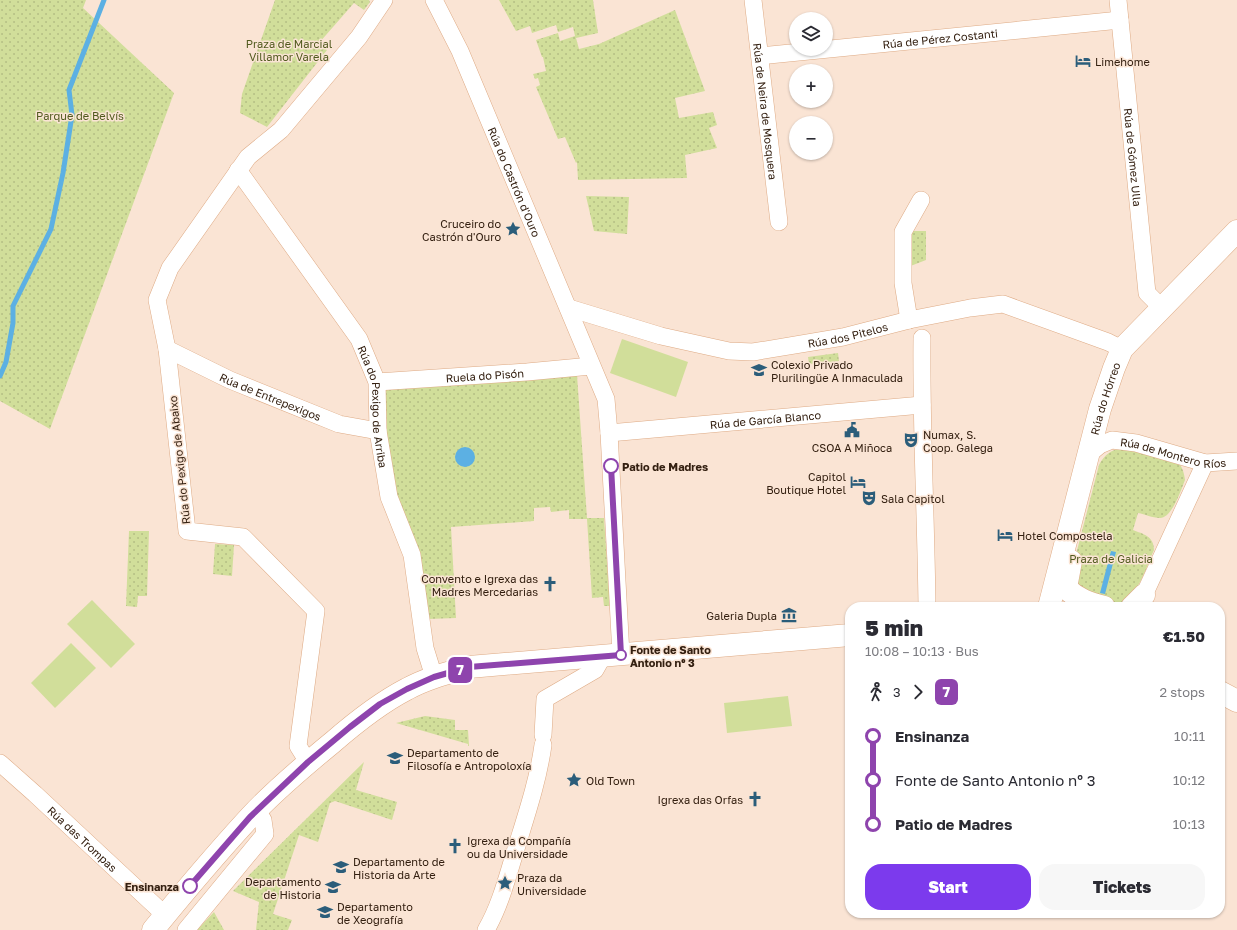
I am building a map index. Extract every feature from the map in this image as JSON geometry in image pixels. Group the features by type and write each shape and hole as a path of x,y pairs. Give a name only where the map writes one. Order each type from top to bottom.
{"street":[{"path":"238,170 248,157 281,130 359,37 384,0"},
{"name":"Rúa do Castrón d'Ouro","path":"434,0 460,51 606,399 609,433"},
{"name":"Rúa de Neira de Mosquera","path":"753,0 779,222"},
{"name":"Rúa de Gómez Ulla","path":"1118,0 1147,293 1162,308"},
{"name":"Rúa de Pérez Costanti","path":"760,56 1120,20"},
{"name":"Rúa do Pexigo de Abaixo","path":"238,170 170,268 157,300 167,349 187,530 243,537 316,611 298,746 308,762"},
{"name":"Rúa do Pexigo de Arriba","path":"238,170 276,226 358,339 377,382 378,431 389,497 412,555 425,648 434,677"},
{"path":"909,320 902,283 903,232 921,200"},
{"name":"Rúa do Hórreo","path":"1050,602 1100,409 1122,349 1237,231"},
{"name":"Rúa dos Pitelos","path":"569,308 661,336 729,351 753,352 843,337 909,320 970,308 1003,304 1108,342 1122,349"},
{"path":"922,338 922,405 927,602"},
{"name":"Rúa de Entrepexigos","path":"167,349 230,380 339,424 378,431"},
{"name":"Ruela do Pisón","path":"377,382 527,372 591,366"},
{"name":"Rúa de García Blanco","path":"609,433 922,405"},
{"path":"486,930 502,892 531,801 540,763 545,699 595,670 612,655 609,433"},
{"name":"Rúa de Montero Ríos","path":"1089,455 1100,445 1112,440 1136,444 1205,463 1237,461"},
{"path":"1086,602 1074,596 1066,588 1069,569 1097,467 1089,455"},
{"path":"1138,602 1205,463"},
{"path":"159,923 215,856 257,810 308,762 380,704 407,689 434,677 469,667 845,635"},
{"path":"1225,695 1237,701"},
{"name":"Rúa das Trompas","path":"0,763 35,794 159,923"},
{"path":"186,930 265,834 262,820 257,810"}],"green space":[{"name":"Parque de Belvís","path":"0,0 86,0 83,8 174,93 50,429 0,401"},
{"name":"Praza de Marcial Villamor Varela","path":"275,0 369,0 370,2 364,10 354,3 319,43 327,50 267,127 240,113 242,94"},
{"path":"499,0 593,0 598,33 576,38 579,49 599,44 675,10 705,91 675,98 679,118 713,112 717,125 709,128 717,148 685,155 687,178 578,180 577,162 576,163 565,137 558,139 536,87 540,85 538,78 535,79 533,74 546,71 543,57 536,40 558,33 560,41 575,36 573,27 558,32 556,25 532,33 530,26 516,31"},
{"path":"586,196 629,197 627,234 594,231"},
{"path":"910,231 926,231 926,260 908,267"},
{"path":"622,339 688,362 676,397 610,373"},
{"path":"838,353 839,361 809,364 808,357"},
{"path":"577,375 587,518 604,518 610,606 604,606 603,597 592,598 587,519 569,519 569,510 551,512 550,507 534,508 534,521 451,527 456,618 428,619 391,486 382,389"},
{"name":"Praza de Galicia","path":"1122,448 1170,457 1179,463 1184,473 1185,480 1176,503 1164,517 1157,518 1138,513 1133,530 1147,536 1154,545 1154,550 1144,575 1134,592 1122,602 1105,602 1081,594 1072,570 1099,465 1103,458 1114,450"},
{"path":"129,531 149,531 147,596 138,596 137,607 126,606"},
{"path":"215,544 234,545 232,576 213,574"},
{"path":"92,600 135,644 111,668 67,624"},
{"path":"71,643 96,668 55,708 31,683"},
{"path":"788,696 792,726 727,733 724,703"},
{"path":"425,716 455,720 455,730 468,730 469,746 468,744 396,723"},
{"path":"364,762 356,790 397,802 392,820 335,801 330,803 318,842 299,835 273,914 292,920 288,930 256,930 259,902 233,891"},
{"path":"214,912 224,930 197,930"}],"water":[{"path":"465,447 472,450 475,457 472,464 465,467 458,464 455,457 458,450"},
{"path":"1111,551 1116,552 1105,594 1100,593"}],"waterway":[{"path":"0,376 6,362 13,323 13,306 51,229 63,173 72,115 69,90 104,0"}],"bus line":[{"name":"7","path":"190,886 250,817 308,762 380,704 407,689 434,677 469,667 621,655 611,466"}],"place":[{"name":"Limehome","path":"1083,61"},
{"name":"Cruceiro do Castrón d'Ouro","path":"513,229"},
{"name":"Colexio Privado Plurilingüe A Inmaculada","path":"759,370"},
{"name":"CSOA A Miñoca","path":"852,430"},
{"name":"Numax, S. Coop. Galega","path":"911,440"},
{"name":"Patio de Madres","path":"611,466"},
{"name":"Capitol Boutique Hotel","path":"858,482"},
{"name":"Sala Capitol","path":"869,498"},
{"name":"Hotel Compostela","path":"1005,535"},
{"name":"Convento e Igrexa das Madres Mercedarias","path":"550,584"},
{"name":"Galeria Dupla","path":"789,615"},
{"name":"Fonte de Santo Antonio nº 3","path":"621,655"},
{"name":"Departamento de Filosofía e Antropoloxía","path":"395,758"},
{"name":"Old Town","path":"574,780"},
{"name":"Igrexa das Orfas","path":"755,799"},
{"name":"Igrexa da Compañía ou da Universidade","path":"455,846"},
{"name":"Departamento de Historia da Arte","path":"341,867"},
{"name":"Praza da Universidade","path":"505,883"},
{"name":"Ensinanza","path":"190,886"},
{"name":"Departamento de Historia","path":"333,887"},
{"name":"Departamento de Xeografía","path":"325,912"}]}
